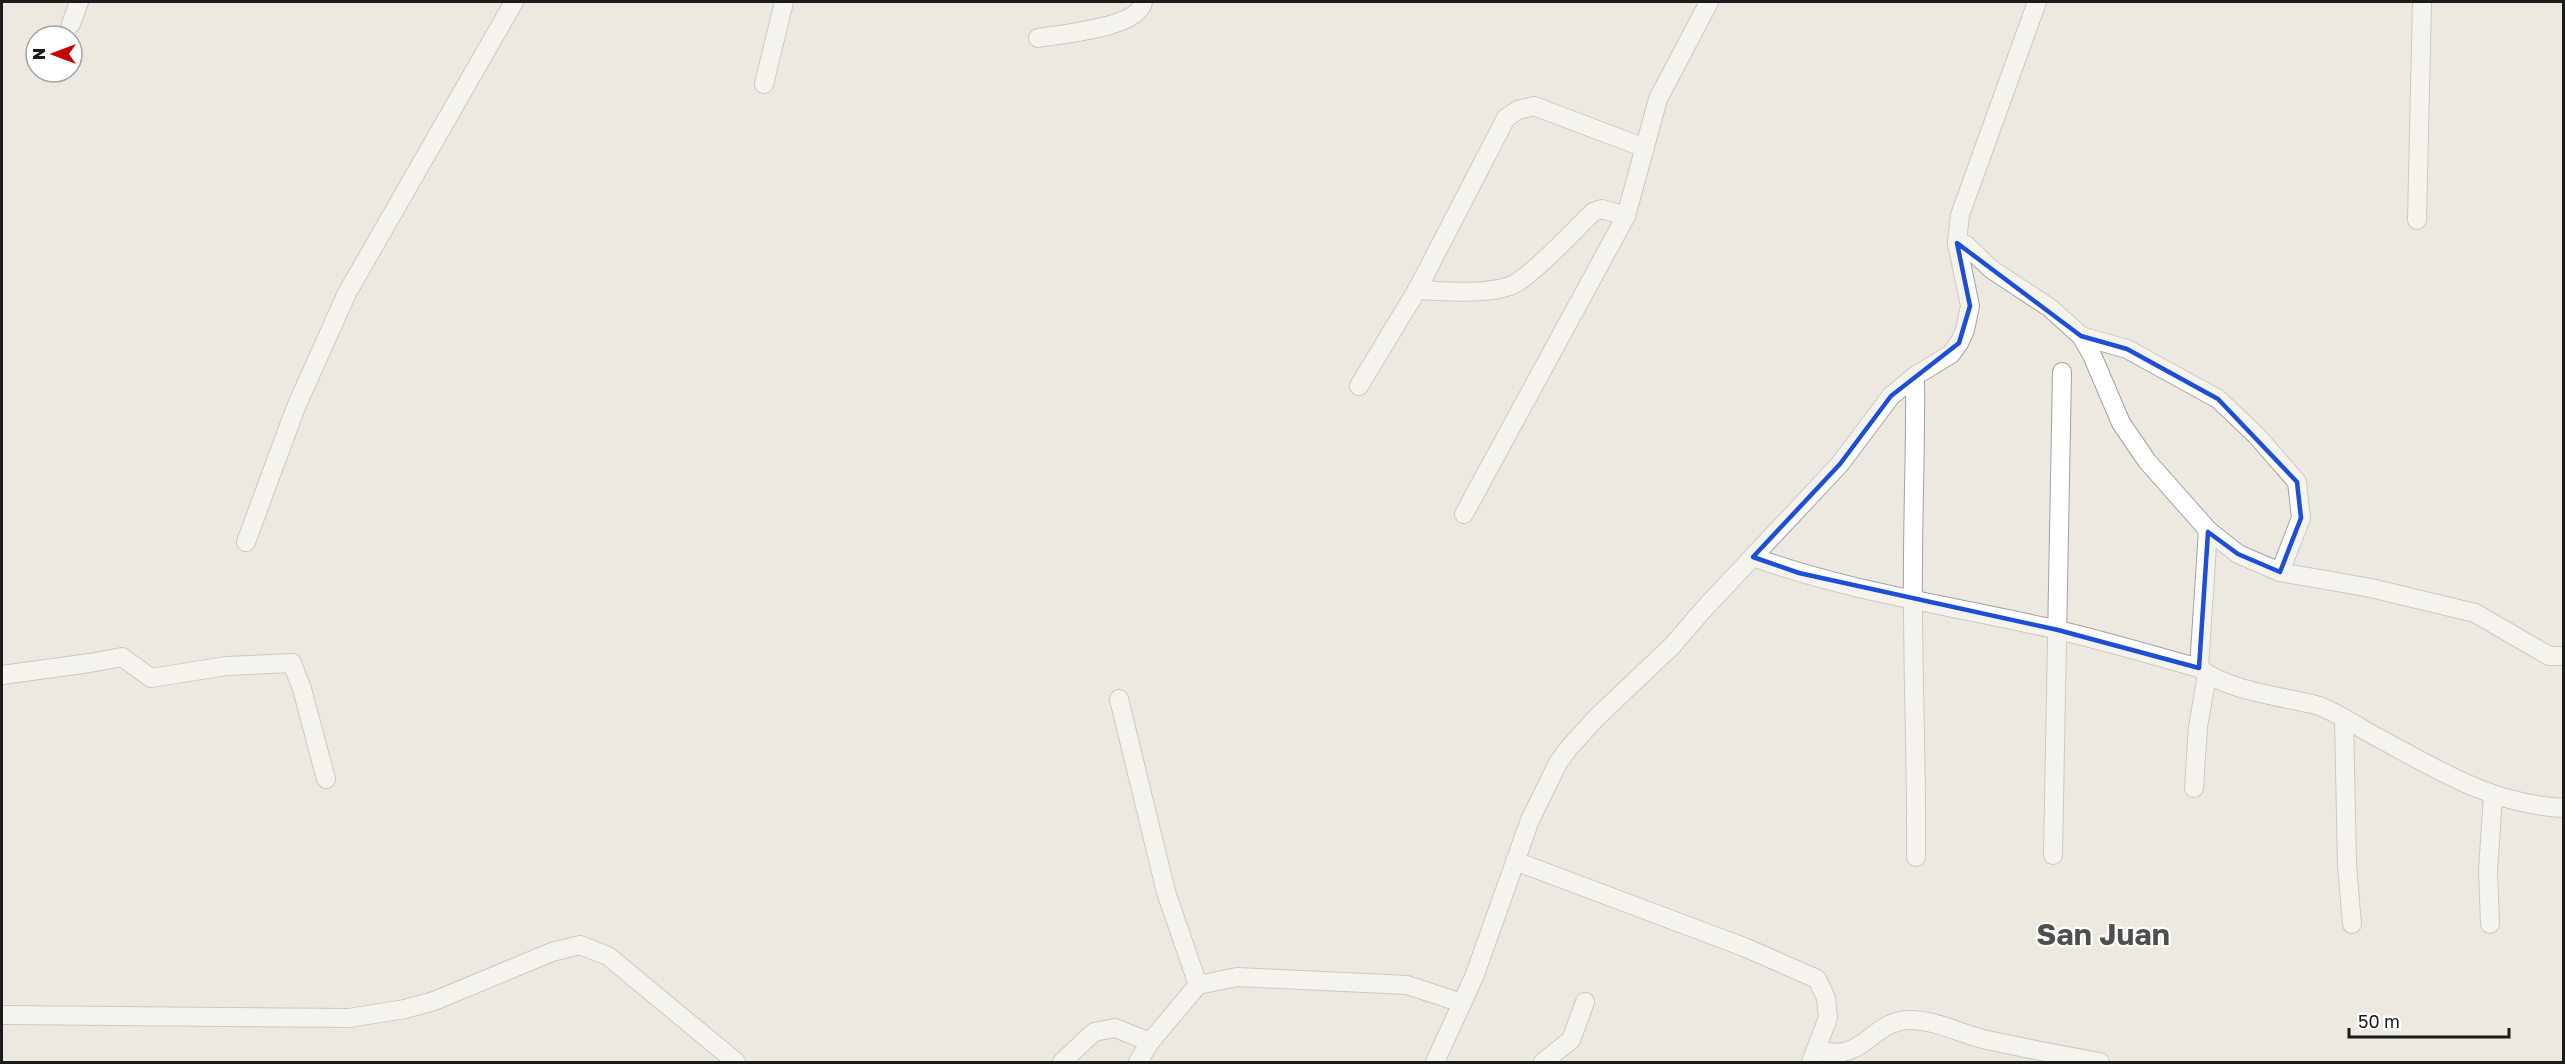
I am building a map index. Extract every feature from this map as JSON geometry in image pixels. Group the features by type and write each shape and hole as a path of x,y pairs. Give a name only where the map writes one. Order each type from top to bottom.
{"street":[{"path":"71,24 79,2"},
{"path":"246,542 296,407 347,293 514,2"},
{"path":"765,84 784,2"},
{"path":"1038,39 1127,21 1142,6 1143,2"},
{"path":"1464,514 1626,216 1658,99 1708,2"},
{"path":"1435,1062 1474,977 1530,820 1558,763 1568,749 1596,718 1672,646 1840,464 1891,396 1915,376 1951,354 1965,330 1970,306 1957,243 1960,215 2037,2"},
{"path":"2417,220 2422,2"},
{"path":"1359,386 1417,290 1506,118 1518,110 1534,106 1645,148"},
{"path":"1417,290 1460,292 1511,286 1534,269 1593,212 1602,209 1626,216"},
{"path":"1957,243 1966,245 1991,269 2050,308 2081,336 2092,355 2121,423 2133,442 2162,480 2208,530 2238,554 2280,572 2371,588 2475,613 2549,656 2564,656"},
{"path":"2081,336 2127,349 2218,399 2257,436 2297,482 2301,518 2280,572"},
{"path":"2053,855 2062,372"},
{"path":"1915,376 1916,449 1912,601 1917,790 1916,857"},
{"path":"2194,788 2203,671 2208,530"},
{"path":"1753,556 1799,573 1912,601 2058,630 2203,671 2267,695 2317,706 2428,766 2493,795 2534,806 2564,808"},
{"path":"2,675 122,657 151,678 226,666 292,663 302,689 326,779"},
{"path":"1119,699 1166,892 1198,986"},
{"path":"2344,719 2347,865 2352,924"},
{"path":"2490,924 2488,871 2493,795"},
{"path":"1515,861 1744,947 1817,980 1828,1008 1826,1027 1814,1056"},
{"path":"2,1015 349,1018 405,1009 434,1001 552,952 580,945 608,956 736,1062"},
{"path":"1138,1062 1150,1042 1198,986 1237,977 1407,986 1462,1003"},
{"path":"1543,1062 1571,1040 1585,1002"},
{"path":"1814,1056 1854,1050 1885,1027 1906,1020 1927,1023 2020,1055 2100,1062"},
{"path":"1062,1062 1094,1032 1115,1028 1150,1042"}],"highlighted area":[{"path":"1957,243 2081,336 2127,349 2218,399 2297,482 2301,518 2280,572 2238,554 2208,532 2199,668 2058,630 1799,573 1753,557 1840,464 1891,396 1959,343 1970,306"}],"district":[{"name":"San Juan","path":"2103,935"}]}
